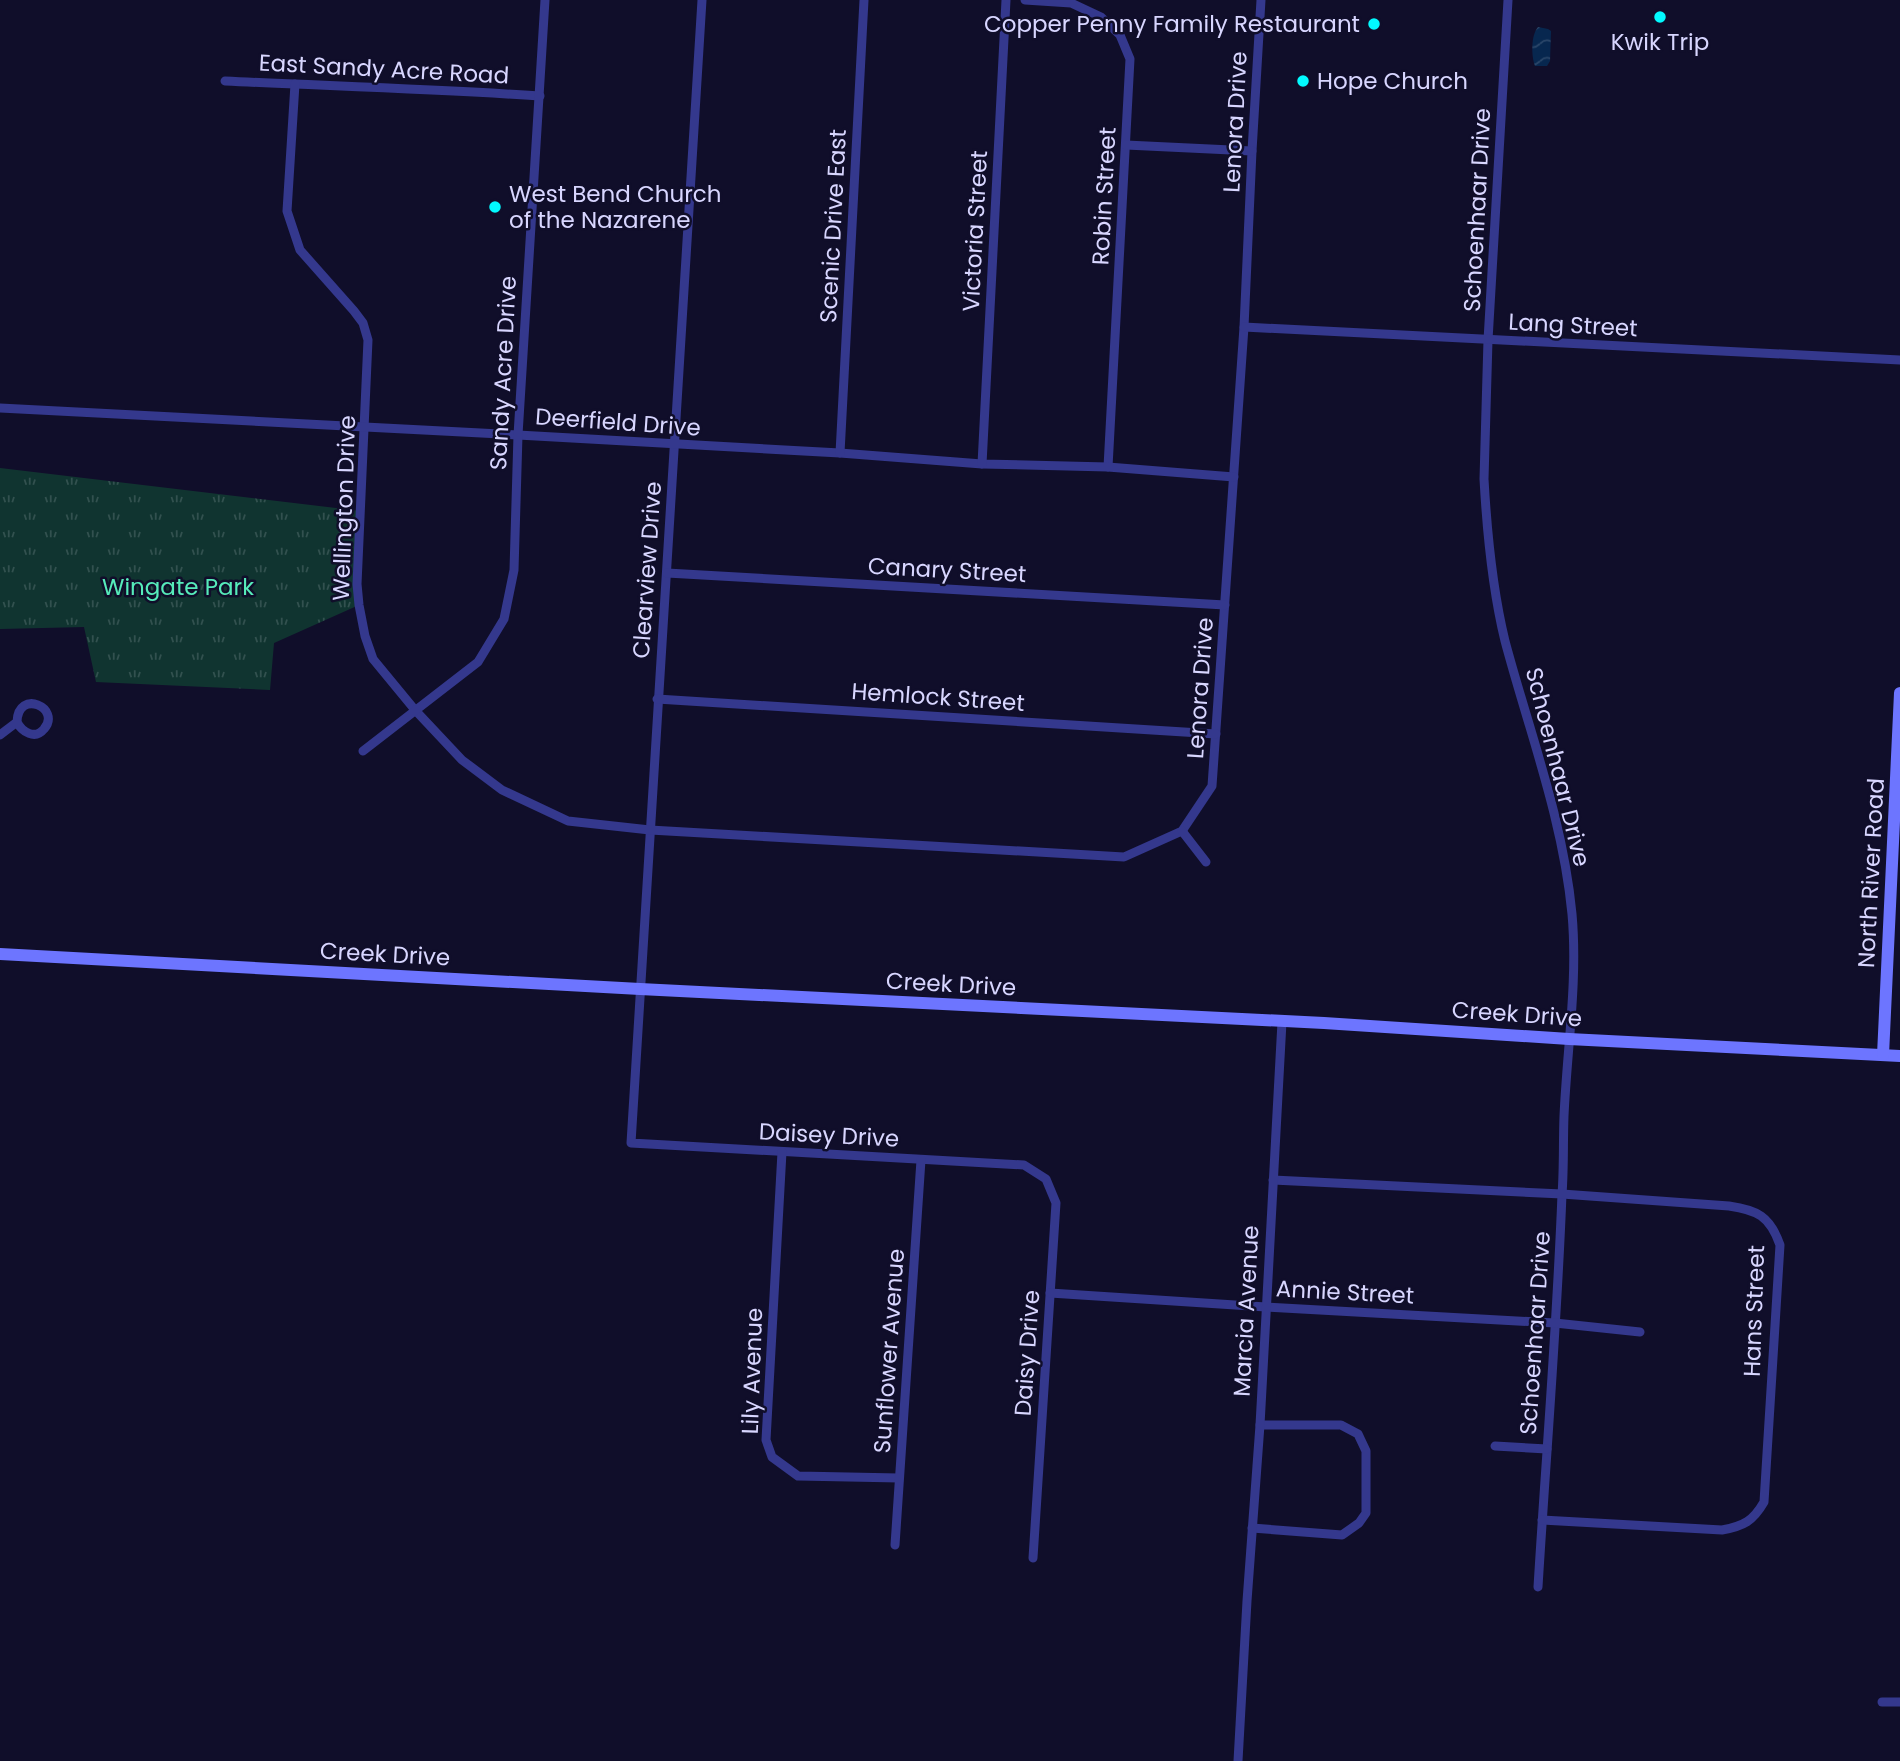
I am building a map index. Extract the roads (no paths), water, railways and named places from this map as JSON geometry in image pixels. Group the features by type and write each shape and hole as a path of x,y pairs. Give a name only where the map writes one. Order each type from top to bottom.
{"street":[{"name":"Sandy Acre Drive","path":"363,751 478,662 504,619 514,570 518,435 545,0"},
{"name":"Clearview Drive","path":"631,1143 702,0"},
{"name":"Scenic Drive East","path":"840,453 864,0"},
{"name":"Victoria Street","path":"982,464 1006,0"},
{"name":"Robin Street","path":"1025,0 1071,3 1101,17 1120,34 1130,60 1108,467"},
{"name":"Lenora Drive","path":"1182,831 1212,786 1244,327 1261,0"},
{"name":"Schoenhaar Drive","path":"1508,0 1488,340 1484,479 1490,558 1505,639 1557,822 1566,869 1572,915 1574,978 1538,1587"},
{"name":"East Sandy Acre Road","path":"225,80 540,96"},
{"name":"Wellington Drive","path":"295,84 288,211 300,250 354,311 363,323 368,340 357,583 365,636 373,659 415,710 462,760 502,790 568,821 650,830"},
{"path":"1126,145 1252,151"},
{"name":"Lang Street","path":"1244,327 1900,360"},
{"name":"Deerfield Drive","path":"0,408 840,453 982,464 1108,467 1234,477"},
{"name":"Canary Street","path":"667,573 1225,605"},
{"name":"North River Road","path":"1883,1055 1900,692"},
{"name":"Hemlock Street","path":"657,699 1216,734"},
{"path":"0,735 17,722"},
{"path":"650,830 1124,857 1182,831 1206,862"},
{"name":"Creek Drive","path":"0,954 1900,1056"},
{"name":"Marcia Avenue","path":"1238,1761 1282,1022"},
{"name":"Daisey Drive","path":"631,1143 1024,1165"},
{"name":"Lily Avenue","path":"782,1152 766,1440 772,1457 798,1476 899,1478"},
{"name":"Sunflower Avenue","path":"895,1545 921,1160"},
{"name":"Daisy Drive","path":"1024,1165 1046,1179 1056,1203 1033,1558"},
{"name":"Hans Street","path":"1273,1180 1563,1194 1729,1206 1749,1209 1770,1224 1780,1245 1764,1502 1757,1514 1745,1524 1722,1530 1542,1520"},
{"name":"Annie Street","path":"1049,1293 1555,1323 1640,1332"},
{"path":"1252,1528 1342,1535 1359,1523 1366,1514 1366,1451 1358,1434 1341,1425 1260,1425"},
{"path":"1495,1446 1546,1449"},
{"path":"1882,1702 1900,1702"}],"water":[{"path":"1538,27 1551,31 1550,61 1547,66 1535,66 1534,62 1533,40"}],"place":[{"name":"Kwik Trip","path":"1660,17"},
{"name":"Copper Penny Family Restaurant","path":"1374,24"},
{"name":"Hope Church","path":"1303,81"},
{"name":"West Bend Church of the Nazarene","path":"495,207"}],"park label":[{"name":"Wingate Park","path":"178,587"}]}
